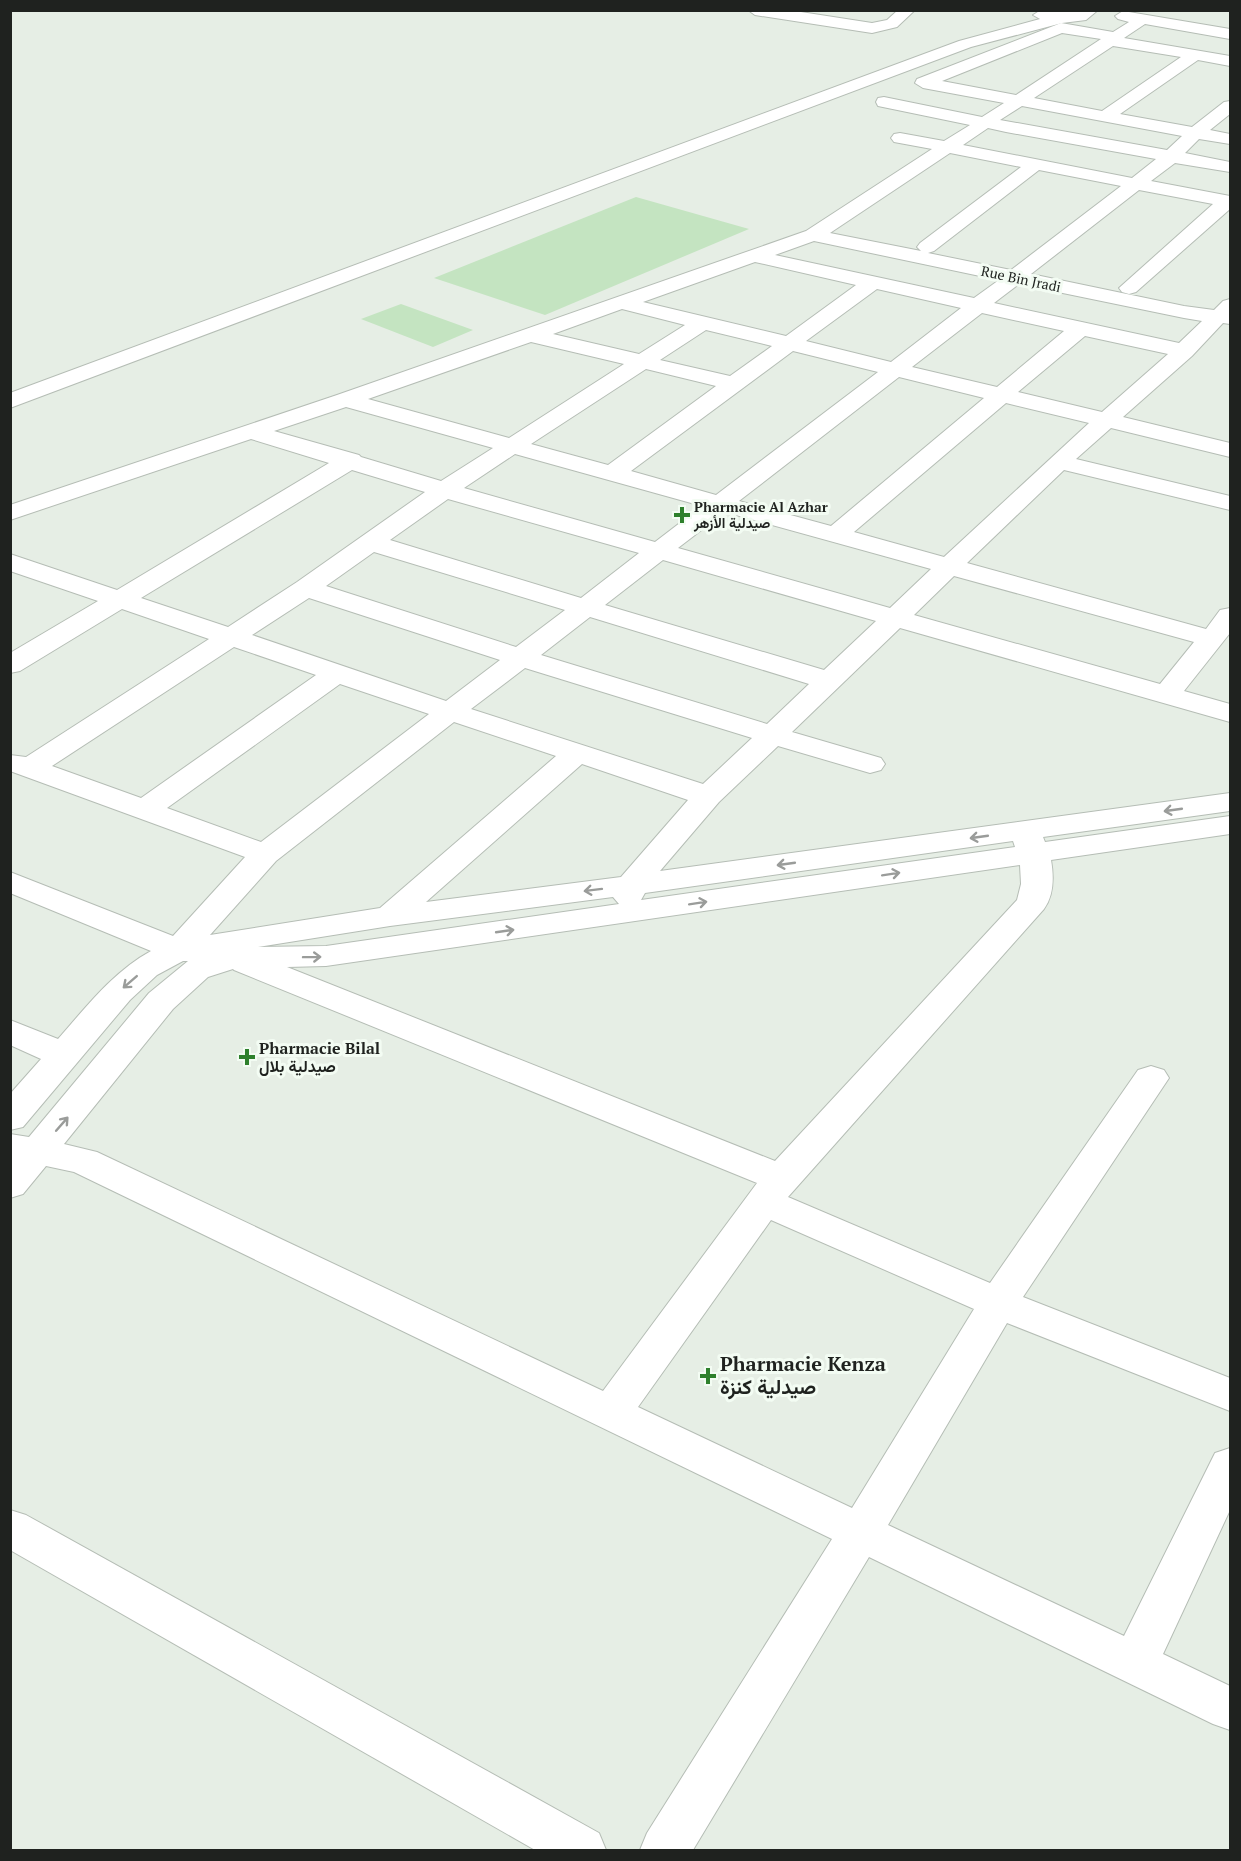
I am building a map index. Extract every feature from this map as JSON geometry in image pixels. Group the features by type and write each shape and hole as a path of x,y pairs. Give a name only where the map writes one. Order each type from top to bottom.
{"street":[{"path":"755,10 872,28 892,24 908,10"},
{"path":"976,40 1031,11 1062,18"},
{"path":"10,401 976,40 1090,12 1230,34"},
{"path":"10,513 345,400 820,231 1114,39 1136,18"},
{"path":"1230,61 1061,28 923,84 1230,139"},
{"path":"1104,117 1195,55"},
{"path":"884,102 1230,167"},
{"path":"10,1118 118,992 145,968 178,950 265,854 1172,156 1196,132 1230,106"},
{"path":"900,138 1229,202"},
{"path":"927,247 1035,165"},
{"path":"1129,288 1229,202"},
{"name":"Rue Bin Jradi","path":"820,231 927,247 1020,273 1129,288 1193,302 1227,313"},
{"name":"Rue Bin Jradi","path":"820,231 1020,273 1184,312 1227,313"},
{"path":"753,256 1184,351"},
{"path":"613,472 872,283"},
{"path":"621,303 1230,450"},
{"path":"178,950 390,916 626,900 708,796 1104,420 1227,313"},
{"path":"20,765 306,588 444,490 702,323"},
{"path":"835,535 1082,327"},
{"path":"531,335 734,384"},
{"path":"345,400 1213,639"},
{"path":"248,431 351,460 444,490 1230,712"},
{"path":"14,659 121,598 351,460"},
{"path":"1059,462 1230,503"},
{"path":"372,543 829,681"},
{"path":"10,562 451,712 708,796"},
{"path":"306,588 519,659 770,736 870,764"},
{"path":"1167,694 1230,616"},
{"path":"144,810 337,673"},
{"path":"390,916 577,753"},
{"path":"20,765 265,854"},
{"path":"10,881 178,950 232,958 326,956 626,900 1029,842 1230,802"},
{"path":"1029,842 1230,825"},
{"path":"611,1412 772,1190 1033,902 1038,882 1029,842"},
{"path":"10,1185 24,1149 161,1001 196,970 232,958 772,1190 998,1303 1230,1395"},
{"path":"10,1031 64,1055"},
{"path":"665,1851 861,1532 998,1303 1152,1078"},
{"path":"24,1149 84,1161 1230,1709"},
{"path":"1136,1663 1230,1465"},
{"path":"10,1528 581,1851"}],"green space":[{"path":"636,197 749,229 545,315 434,278"},
{"path":"401,304 473,330 433,347 361,319"}],"place":[{"name":"Pharmacie Al Azhar صيدلية الأزهر","path":"682,515"},
{"name":"Pharmacie Bilal صيدلية بلال","path":"247,1057"},
{"name":"Pharmacie Kenza صيدلية كنزة","path":"708,1376"}]}
